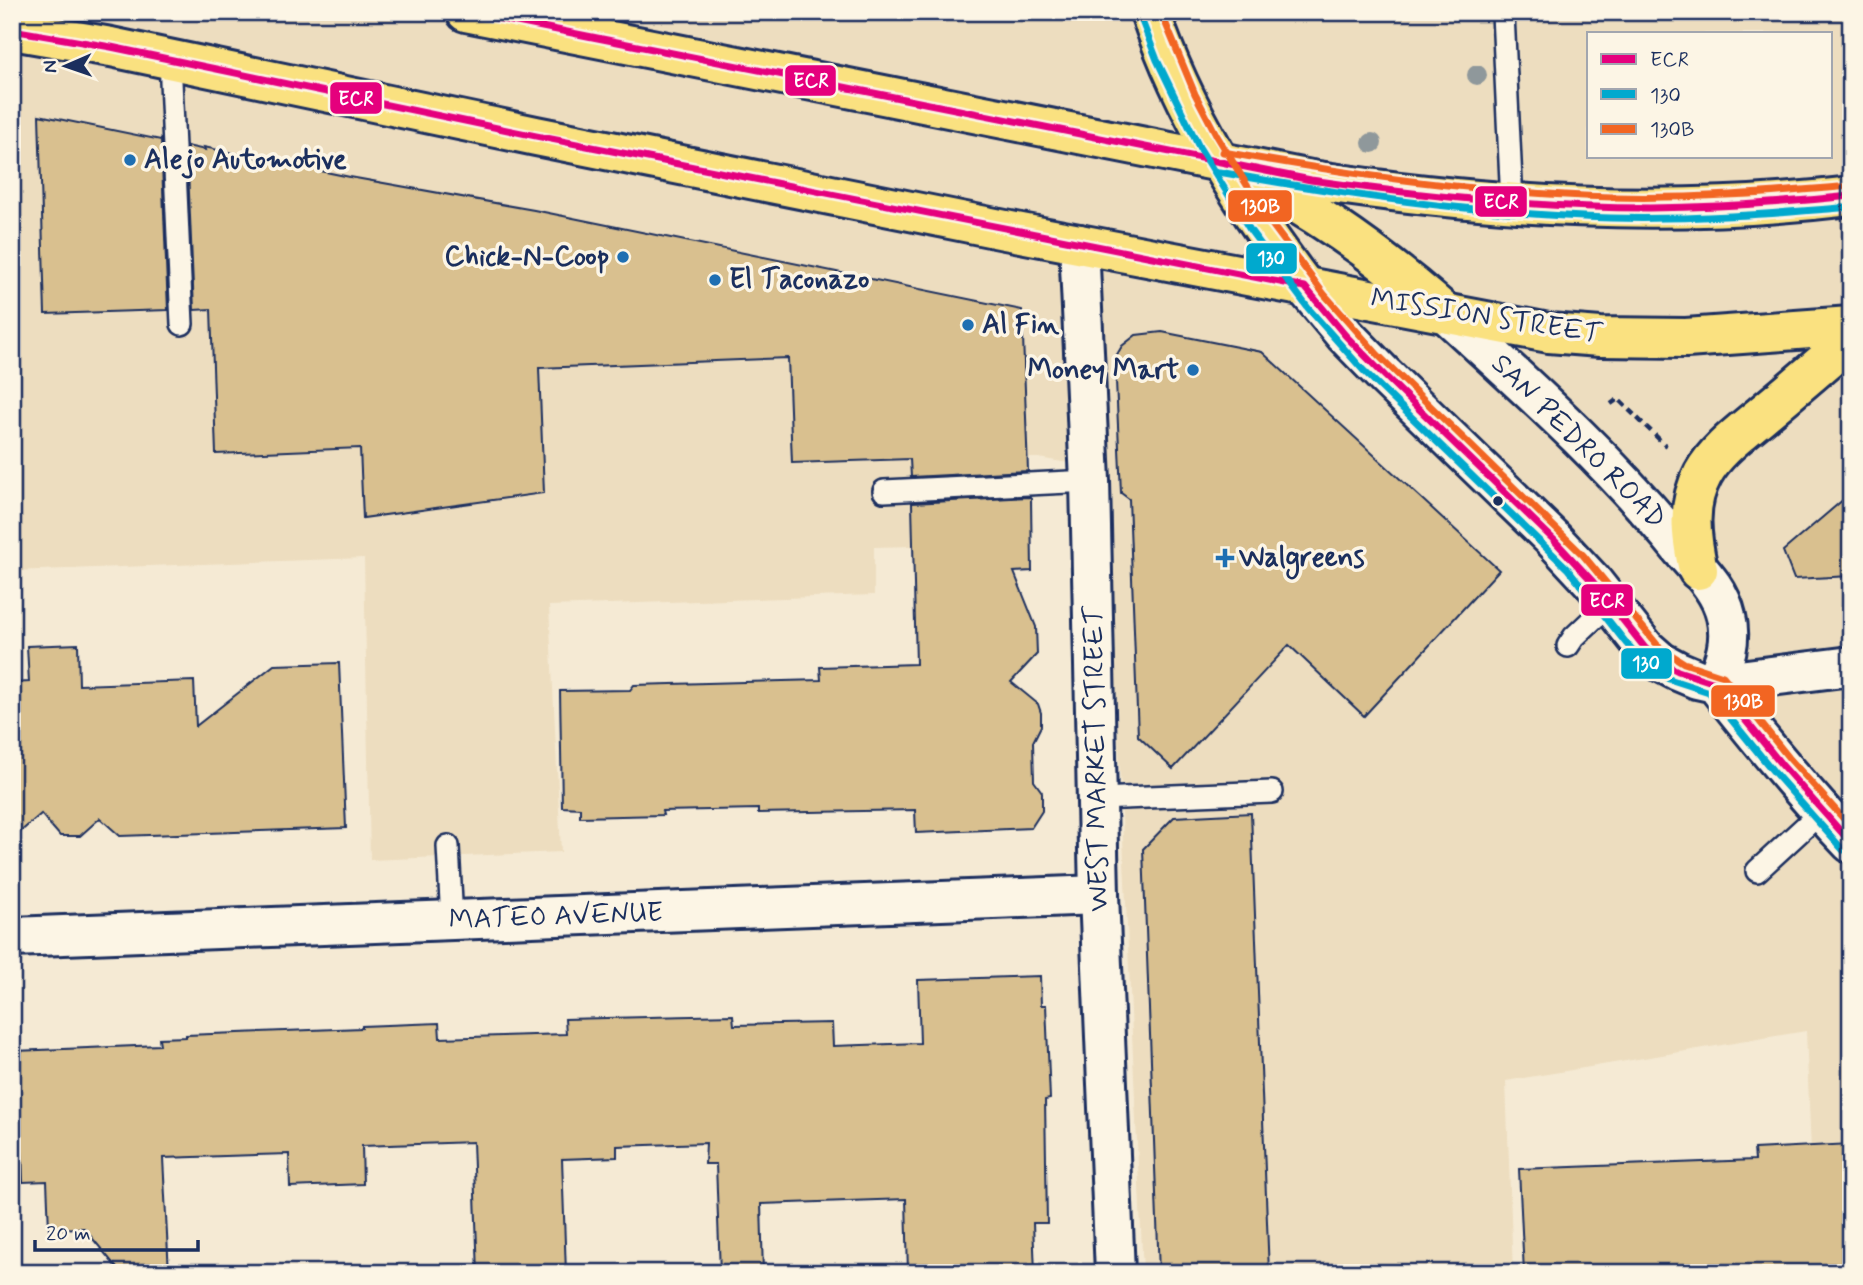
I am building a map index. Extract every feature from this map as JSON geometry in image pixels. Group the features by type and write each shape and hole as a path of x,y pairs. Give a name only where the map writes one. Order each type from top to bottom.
{"main road":[{"path":"466,12 1311,180 1453,199 1642,208 1703,208 1767,205 1851,196"},
{"path":"1150,12 1172,74 1188,106 1276,248 1305,287"},
{"name":"MISSION STREET","path":"12,30 170,59 536,136 1079,244 1557,334 1698,337 1851,326"},
{"name":"SAN PEDRO ROAD","path":"1221,162 1320,215 1391,267 1448,315"},
{"path":"1698,570 1690,520 1694,497 1703,474 1739,435 1851,339"}],"street":[{"name":"WEST MARKET STREET","path":"1079,244 1090,481 1099,895 1115,1273"},
{"path":"1305,287 1345,335 1385,376 1507,493 1593,582 1645,648 1661,662 1697,679 1715,683 1851,666"},
{"name":"SAN PEDRO ROAD","path":"1448,315 1566,423 1661,523 1718,593 1726,616 1729,639 1724,662 1715,683"},
{"path":"1715,683 1764,746 1851,843"},
{"name":"MATEO AVENUE","path":"12,937 1099,895"}],"lane":[{"path":"1503,14 1512,203"},
{"path":"170,59 182,324"},
{"path":"884,491 1090,481"},
{"path":"1568,646 1610,603"},
{"path":"1098,800 1272,792"},
{"path":"1756,871 1821,812"},
{"path":"448,846 452,921"}],"path":[{"path":"1618,399 1661,440"}],"shaded area":[{"path":"12,12 1851,12 1851,1273 1816,1273 1806,1031 1506,1081 1513,1273 1143,1273 1106,469 1038,458 913,459 913,546 874,547 874,595 549,606 561,852 370,860 364,558 12,571"}],"building":[{"path":"39,115 161,140 168,310 45,314"},
{"path":"187,146 205,150 204,147 534,210 1022,310 1028,471 911,477 910,459 792,463 788,358 539,368 544,493 363,518 360,448 216,454 211,309 194,310"},
{"path":"1162,332 1262,352 1499,570 1364,716 1289,645 1173,769 1138,736 1129,499 1121,493 1115,358 1122,346 1136,335"},
{"path":"1851,493 1851,576 1794,579 1783,551"},
{"path":"1029,497 1032,571 1014,572 1036,627 1037,654 1011,682 1038,704 1041,713 1041,726 1033,742 1034,781 1042,792 1042,811 1031,828 916,833 915,810 758,813 758,809 662,811 663,815 580,817 580,808 562,807 560,691 630,690 634,685 821,680 820,667 916,664 912,503"},
{"path":"78,644 79,685 194,681 196,726 274,665 339,663 346,828 120,836 100,818 80,836 60,836 41,814 12,839 12,683 29,682 27,646"},
{"path":"1251,813 1269,1273 1159,1273 1143,849 1174,817"},
{"path":"1040,976 1041,1005 1046,1005 1050,1099 1045,1100 1047,1223 1033,1223 1035,1273 908,1273 906,1199 761,1204 763,1273 720,1273 716,1164 705,1164 706,1143 617,1146 617,1157 562,1159 566,1273 478,1273 473,1142 362,1146 363,1184 290,1187 289,1154 163,1158 169,1273 121,1273 84,1228 49,1229 47,1181 23,1182 22,1150 18,1150 15,1051 160,1045 159,1038 186,1035 439,1023 440,1038 566,1034 565,1019 733,1015 734,1025 832,1023 833,1046 920,1043 918,980"},
{"path":"1851,1144 1851,1273 1524,1273 1519,1169 1755,1160 1754,1149"}],"transit line":[{"name":"ECR","path":"467,12 1311,180 1353,186 1480,200 1649,208 1776,203 1851,196"},
{"name":"130B","path":"1161,12 1195,94 1217,136 1267,218 1324,294 1378,355 1583,555 1659,647 1684,663 1723,676 1789,758 1851,827"},
{"name":"130","path":"1140,16 1157,60 1199,147 1250,230 1308,308 1363,370 1568,569 1644,662 1669,679 1709,692 1773,771 1843,850"},
{"name":"ECR","path":"12,30 111,47 536,136 1305,287 1345,335 1385,376 1553,539 1593,582 1645,648 1661,662 1678,671 1715,683 1781,764 1851,843"},
{"name":"130B","path":"1223,152 1417,182 1563,195 1702,196 1850,186"},
{"name":"130","path":"1219,172 1414,202 1562,216 1701,217 1851,207"}],"place":[{"name":"Alejo Automotive","path":"130,160"},
{"name":"Chick-N-Coop","path":"623,257"},
{"name":"El Taconazo","path":"715,280"},
{"name":"Al Fin","path":"968,325"},
{"name":"Money Mart","path":"1193,370"},
{"name":"Walgreens","path":"1225,558"}]}
